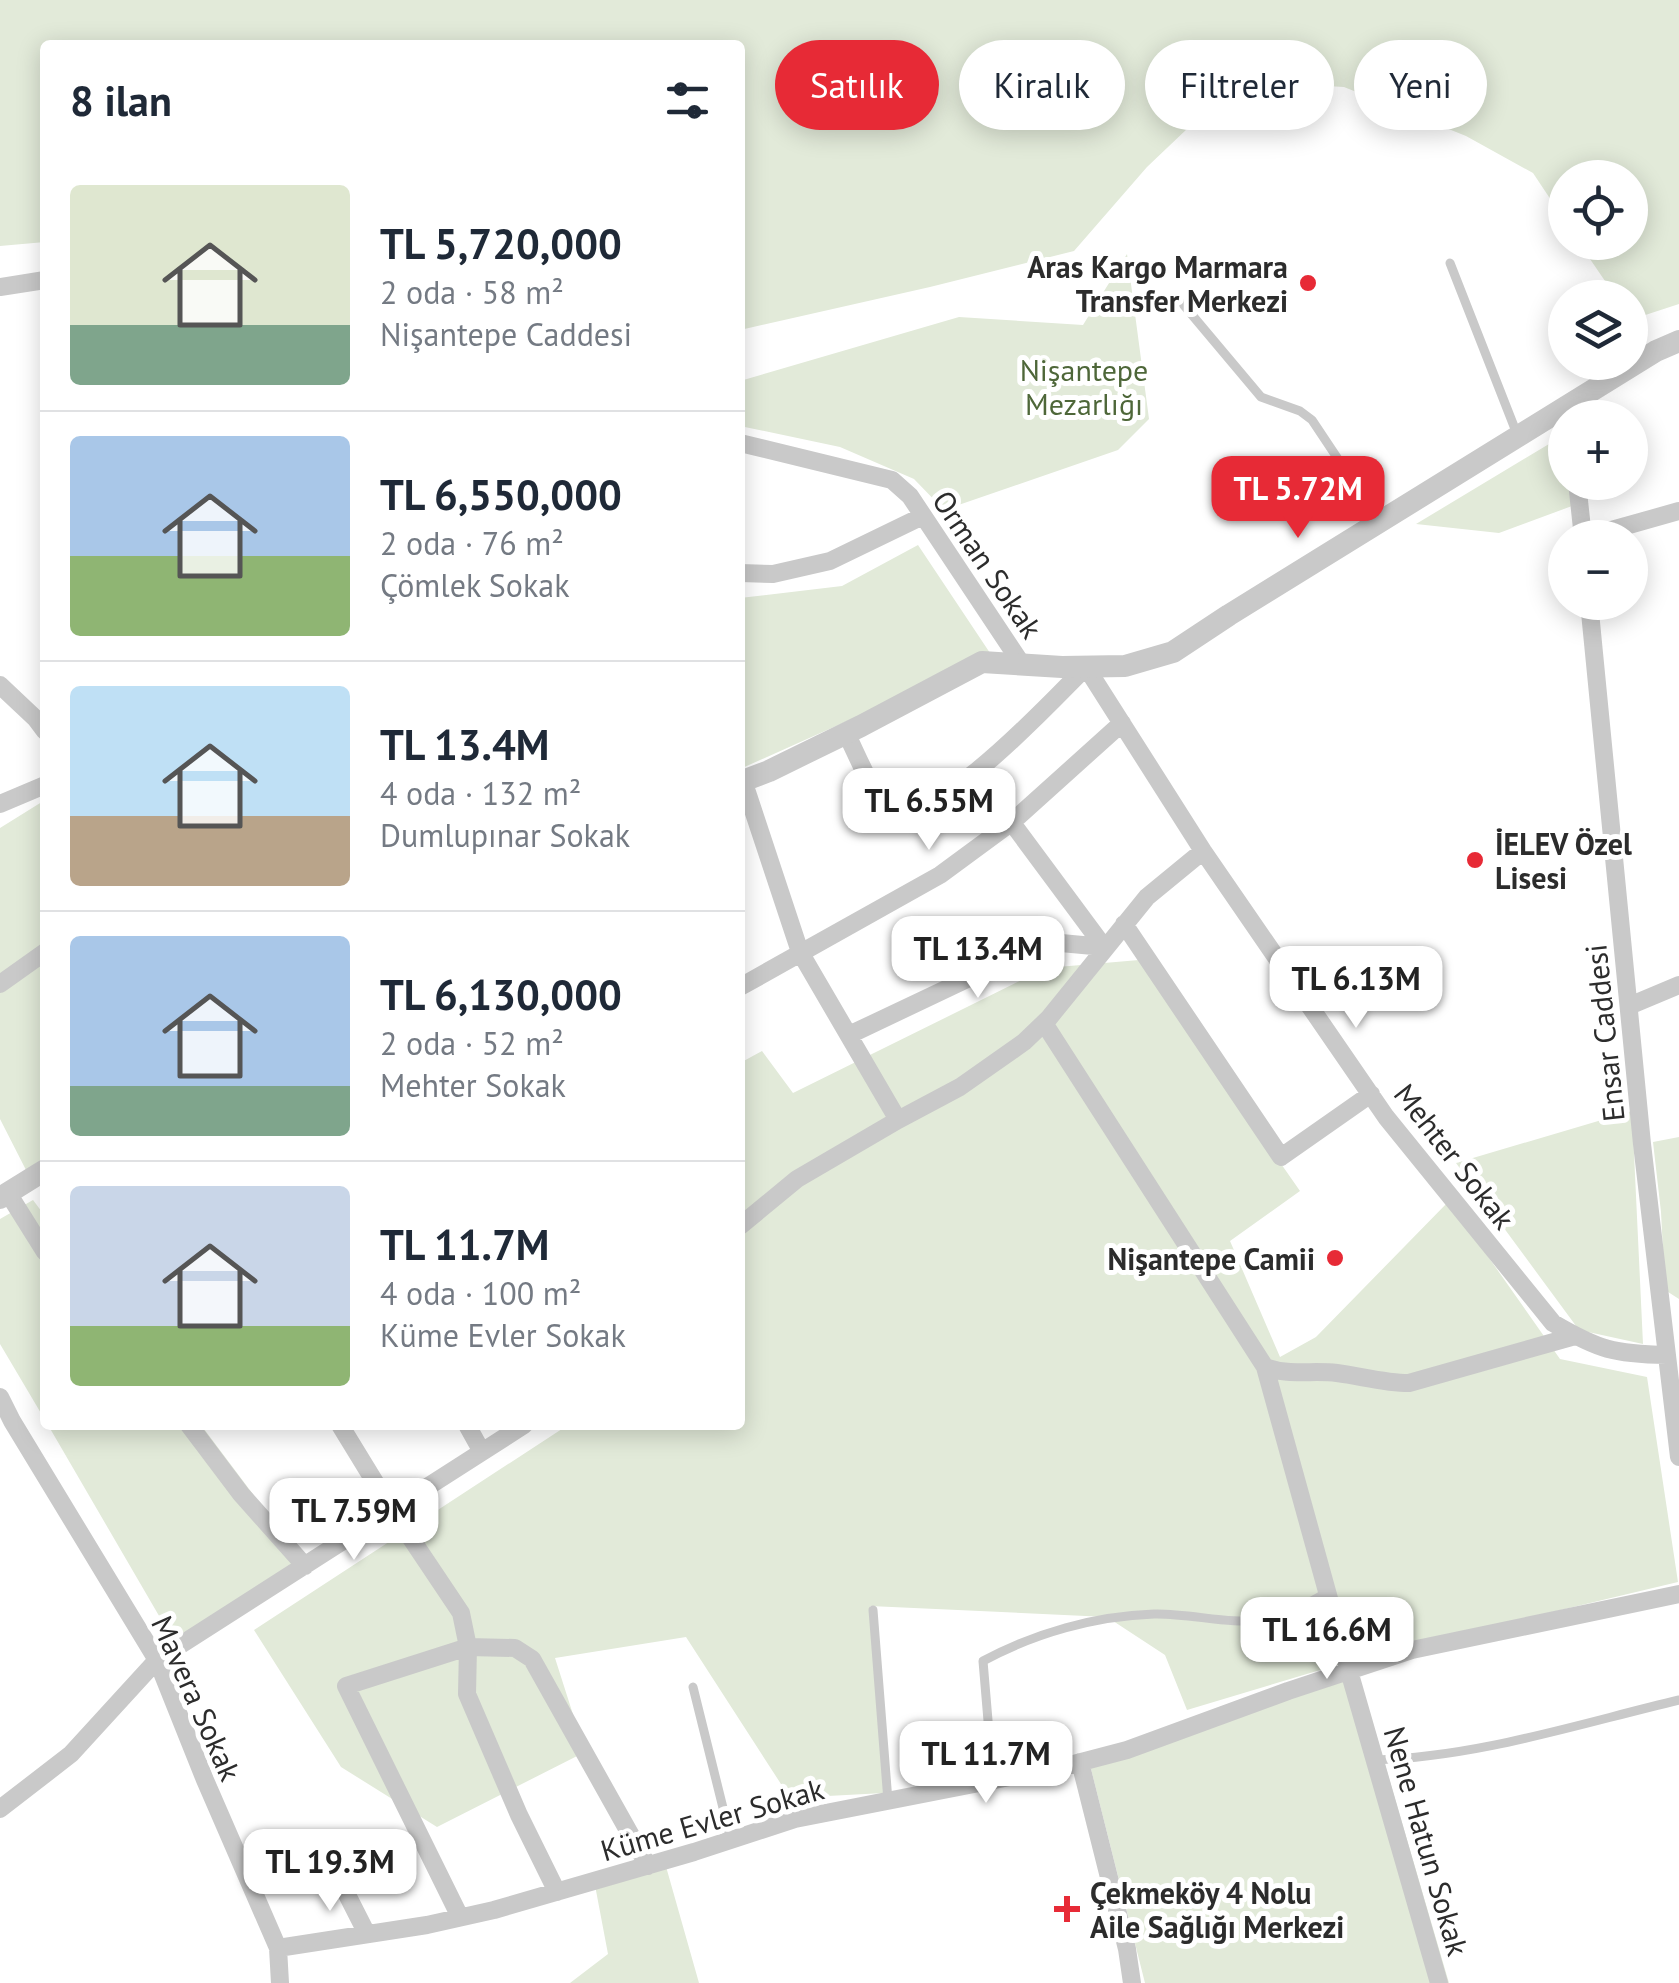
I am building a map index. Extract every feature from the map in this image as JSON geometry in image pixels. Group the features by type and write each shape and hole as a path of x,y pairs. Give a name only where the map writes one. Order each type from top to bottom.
{"street":[{"path":"0,287 40,281"},
{"path":"1586,400 1656,350 1679,341"},
{"path":"745,780 846,733 982,662 1125,666 1174,652 1518,436 1548,422"},
{"name":"Orman Sokak","path":"745,444 892,480 910,496 1021,663"},
{"path":"1647,520 1679,511"},
{"path":"745,573 773,574 830,561 923,516"},
{"name":"Ensar Caddesi","path":"1591,620 1629,1006 1670,1310 1667,1354 1679,1457"},
{"path":"846,733 883,806 896,812 910,812 933,803 976,774 1086,667"},
{"name":"Mehter Sokak","path":"1086,667 1203,851 1371,1094 1553,1323 1588,1344 1622,1354 1667,1354"},
{"path":"0,685 40,725"},
{"path":"745,984 940,875 1012,822 1122,722"},
{"path":"976,774 1104,947"},
{"path":"0,804 40,786"},
{"path":"745,790 800,952 898,1120"},
{"path":"745,1221 797,1179 960,1088 1024,1042 1044,1023 1147,896 1203,851"},
{"path":"1124,924 1281,1158 1371,1094"},
{"path":"849,1036 1022,954 1061,943 1104,947"},
{"path":"0,984 40,956"},
{"path":"1629,1006 1679,985"},
{"name":"Nene Hatun Sokak","path":"1044,1023 1265,1367 1439,1983"},
{"path":"40,1173 4,1195 40,1245"},
{"path":"1265,1367 1280,1372 1333,1372 1389,1383 1409,1382 1575,1336"},
{"name":"Mavera Sokak","path":"0,1397 158,1660 278,1948 280,1983"},
{"path":"193,1430 241,1494 305,1566"},
{"path":"343,1430 461,1613 468,1647 467,1694 557,1892"},
{"path":"471,1430 482,1452"},
{"path":"0,1809 71,1754 158,1660 516,1430"},
{"name":"Küme Evler Sokak","path":"278,1948 460,1918 795,1820 1080,1762 1127,1750 1412,1650 1679,1594"},
{"path":"460,1918 346,1686 468,1647 515,1648 532,1659 648,1866"},
{"path":"1080,1762 1132,1983"},
{"path":"334,1871 367,1934"}],"lane":[{"path":"1450,263 1518,436"},
{"path":"1182,303 1261,397 1312,420 1380,522"},
{"path":"992,1780 983,1661 1024,1641 1070,1627 1151,1614 1260,1621 1284,1614 1327,1592"},
{"path":"873,1610 888,1801"},
{"path":"693,1687 732,1840"},
{"path":"1374,1760 1470,1751 1679,1700"}],"green space":[{"path":"0,0 1679,0 1679,304 1648,314 1648,280 1604,280 1591,260 1648,260 1648,160 1548,160 1548,196 1533,173 1451,130 1487,130 1487,40 1354,40 1354,91 1334,86 1334,40 1145,40 1145,130 1186,130 1147,167 1074,251 745,329 745,40 40,40 40,242 0,246"},
{"name":"Nişantepe Mezarlığı","path":"1127,254 1149,419 1118,450 944,510 914,479 840,447 745,427 745,380 959,317 1083,325"},
{"path":"1548,445 1548,500 1571,500 1572,506 1499,533 1416,524"},
{"path":"918,545 992,656 745,767 745,597 842,586"},
{"path":"40,803 40,1160 26,1170 0,1119 0,828"},
{"path":"1139,960 1300,1191 1230,1241 1280,1357 1316,1337 1449,1201 1560,1359 1647,1377 1678,1582 1367,1656 1187,1710 1165,1655 1107,1617 870,1606 884,1793 790,1798 686,1637 555,1658 585,1752 437,1827 341,1767 254,1630 560,1430 745,1430 745,1060 762,1051 793,1093 1046,968"},
{"path":"1632,1111 1643,1344 1579,1330 1456,1163"},
{"path":"1679,1137 1679,1299 1665,1290 1653,1142"},
{"path":"33,1200 40,1209 40,1412 0,1344 0,1219"},
{"path":"51,1430 205,1430 303,1561 176,1645"},
{"path":"1359,1676 1449,1983 1145,1983 1090,1765"},
{"path":"665,1863 699,1983 570,1983 608,1954 594,1880"}],"place":[{"name":"Aras Kargo Marmara Transfer Merkezi","path":"1308,283"},
{"name":"İELEV Özel Lisesi","path":"1475,860"},
{"name":"Nişantepe Camii","path":"1335,1258"},
{"name":"Çekmeköy 4 Nolu Aile Sağlığı Merkezi","path":"1067,1909"}]}
